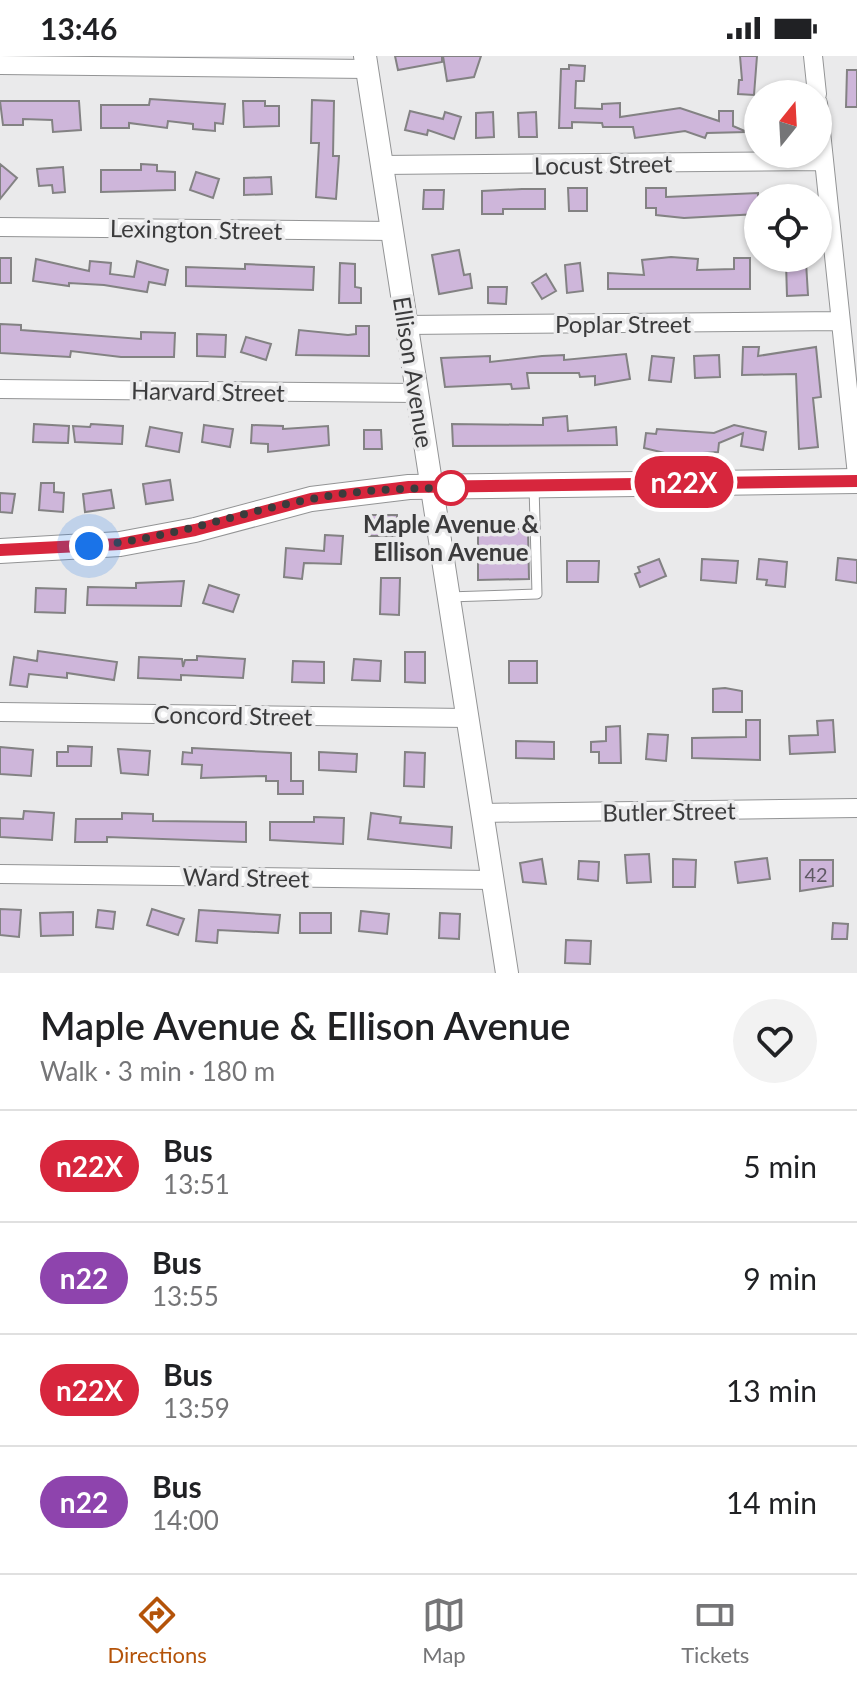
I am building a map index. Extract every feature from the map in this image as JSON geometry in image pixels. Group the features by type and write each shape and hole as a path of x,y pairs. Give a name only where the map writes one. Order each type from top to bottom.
{"main road":[{"path":"0,551 120,544 195,530 311,499 409,487 857,481"}],"street":[{"path":"813,56 816,80"},
{"path":"0,65 366,62"},
{"name":"Ellison Avenue","path":"366,62 507,973"},
{"name":"Locust Street","path":"382,165 744,162"},
{"path":"825,168 857,475"},
{"name":"Lexington Street","path":"0,227 392,231"},
{"name":"Poplar Street","path":"406,325 841,321"},
{"name":"Harvard Street","path":"0,389 417,393"},
{"name":"Concord Street","path":"0,712 466,718"},
{"name":"Butler Street","path":"481,813 857,808"},
{"name":"Ward Street","path":"0,874 492,880"}],"lane":[{"path":"448,597 537,594 534,486"}],"building":[{"path":"395,56 442,56 442,62 398,70"},
{"path":"443,56 481,56 474,77 447,81"},
{"path":"740,56 757,56 755,80 744,80 744,94 738,94 739,80 742,80"},
{"path":"569,65 585,66 584,81 576,81 575,108 602,109 602,104 620,103 620,117 680,108 719,121 719,111 733,111 733,126 744,132 707,133 705,138 685,131 635,138 633,127 603,127 602,123 572,122 572,128 559,128 561,69 569,69"},
{"path":"847,70 857,70 857,107 846,107"},
{"path":"150,99 225,104 223,124 215,123 215,131 193,129 193,124 168,121 167,128 129,123 129,128 101,128 101,105 149,105"},
{"path":"312,100 334,101 333,156 339,156 336,199 316,197 319,143 311,143"},
{"path":"0,101 79,101 81,130 53,132 52,120 23,119 23,125 3,125"},
{"path":"243,101 265,101 265,106 279,106 279,126 244,127"},
{"path":"410,111 443,119 445,112 461,117 454,139 428,130 427,135 405,130"},
{"path":"493,112 494,137 476,138 476,113"},
{"path":"536,112 537,137 519,137 518,113"},
{"path":"0,164 17,178 0,199"},
{"path":"141,164 157,165 157,171 175,172 175,190 101,192 101,170 141,170"},
{"path":"63,167 65,192 53,193 52,185 39,186 37,169"},
{"path":"196,172 219,179 213,198 190,190"},
{"path":"271,177 272,194 244,195 244,178"},
{"path":"568,188 587,188 587,211 569,211"},
{"path":"646,188 666,188 666,197 744,194 744,215 684,218 656,215 656,208 646,208"},
{"path":"545,189 545,209 503,209 503,214 482,214 482,191"},
{"path":"424,190 444,190 443,209 423,209"},
{"path":"459,250 464,275 470,274 472,288 439,294 432,255"},
{"path":"671,257 698,259 697,270 734,269 734,258 744,258 744,272 750,272 750,289 608,289 608,273 644,275 642,260"},
{"path":"0,258 11,258 11,283 0,283"},
{"path":"36,259 89,271 90,261 111,263 110,274 134,277 137,261 168,270 165,285 149,282 147,292 104,285 69,283 69,286 33,281"},
{"path":"340,263 355,264 355,287 361,288 361,303 339,303"},
{"path":"580,263 583,291 567,293 565,265"},
{"path":"245,264 314,267 313,290 186,286 186,267 245,269"},
{"path":"786,272 807,272 808,295 787,296"},
{"path":"546,274 556,291 542,299 532,283"},
{"path":"488,287 507,287 506,304 488,303"},
{"path":"0,324 21,325 21,330 141,339 141,332 175,333 174,357 121,357 71,351 70,357 0,353"},
{"path":"356,326 369,326 369,356 296,355 299,330 348,335 356,334"},
{"path":"197,334 226,335 225,357 197,356"},
{"path":"246,337 271,344 266,360 241,352"},
{"path":"743,347 759,347 758,356 816,347 821,397 813,398 818,447 799,449 796,374 742,375"},
{"path":"626,354 630,379 595,385 595,376 580,377 579,373 527,373 529,388 512,389 511,384 445,387 441,358 490,356 490,362 542,356 564,355 564,360"},
{"path":"719,355 720,377 695,378 694,356"},
{"path":"652,356 674,358 671,382 649,380"},
{"path":"567,416 568,431 616,427 617,445 453,446 452,424 543,425 543,418"},
{"path":"34,424 69,426 68,443 33,442"},
{"path":"91,424 123,426 122,444 75,442 73,426 90,427"},
{"path":"204,425 233,429 230,447 202,442"},
{"path":"252,425 283,426 283,429 328,426 329,445 268,452 268,444 251,443"},
{"path":"734,425 766,432 763,450 741,446 743,433 719,443 718,452 673,455 644,448 646,433 656,434 657,429 714,433"},
{"path":"150,427 182,433 179,452 146,446"},
{"path":"364,430 381,430 382,449 364,449"},
{"path":"170,480 173,500 146,504 143,484"},
{"path":"41,483 54,483 54,492 64,493 63,512 39,510"},
{"path":"111,490 114,508 85,512 83,494"},
{"path":"0,493 15,494 12,513 0,512"},
{"path":"369,515 397,515 397,536 369,536"},
{"path":"478,529 528,529 529,579 478,580"},
{"path":"325,535 343,536 341,564 304,563 302,579 284,577 286,548 324,551"},
{"path":"838,558 857,560 857,583 836,580"},
{"path":"659,559 666,576 640,587 635,574 640,572 638,567"},
{"path":"702,559 738,561 736,583 701,580"},
{"path":"759,559 787,562 785,587 766,585 767,580 757,579"},
{"path":"567,561 599,561 598,582 567,582"},
{"path":"381,578 400,578 399,615 380,614"},
{"path":"184,581 181,606 87,605 88,587 136,588 136,583"},
{"path":"209,585 239,595 233,612 203,603"},
{"path":"36,588 66,589 65,613 35,612"},
{"path":"38,651 117,662 114,680 67,673 67,678 29,674 27,687 10,685 14,657 37,661"},
{"path":"405,652 425,652 425,683 405,682"},
{"path":"197,656 245,659 243,678 181,675 181,680 138,678 139,657 182,659 183,667 185,660 197,660"},
{"path":"354,659 381,661 380,681 352,680"},
{"path":"293,661 324,662 324,683 292,682"},
{"path":"509,661 537,661 537,683 509,683"},
{"path":"713,689 742,691 742,712 713,712"},
{"path":"746,720 760,720 760,760 692,758 692,738 746,737"},
{"path":"833,720 835,752 790,754 789,736 818,735 817,721"},
{"path":"620,726 621,763 599,763 599,752 591,752 591,742 606,741 606,727"},
{"path":"648,734 668,735 666,761 646,759"},
{"path":"516,741 554,742 554,759 516,758"},
{"path":"68,746 92,747 91,766 57,766 57,752 68,752"},
{"path":"0,747 33,750 31,776 0,774"},
{"path":"192,748 291,753 291,781 303,781 303,794 278,794 278,781 266,781 266,776 201,778 202,765 182,764 183,752 192,753"},
{"path":"118,749 150,751 148,775 121,773"},
{"path":"319,752 357,754 356,772 319,770"},
{"path":"405,752 425,753 424,787 404,786"},
{"path":"24,811 54,813 52,840 0,837 0,818 23,819"},
{"path":"122,813 153,814 153,821 246,822 246,842 107,837 107,842 75,842 76,819 122,819"},
{"path":"371,813 401,817 400,823 452,827 451,848 368,839"},
{"path":"314,817 344,818 343,844 270,840 270,822 314,822"},
{"path":"649,854 651,882 627,883 625,855"},
{"path":"767,858 770,879 738,883 735,862"},
{"path":"542,859 546,884 523,882 520,863"},
{"path":"673,859 696,860 695,887 673,887"},
{"path":"800,860 833,860 833,886 800,891"},
{"path":"579,861 599,862 598,881 578,879"},
{"path":"0,909 21,910 19,937 0,935"},
{"path":"152,909 184,919 178,935 147,925"},
{"path":"98,910 115,912 113,929 96,927"},
{"path":"199,910 280,915 278,933 218,930 217,943 196,941"},
{"path":"361,911 389,914 387,934 359,931"},
{"path":"73,912 73,935 41,936 40,913"},
{"path":"300,913 331,913 331,933 300,933"},
{"path":"440,913 460,914 459,939 439,938"},
{"path":"833,923 848,924 847,939 832,939"},
{"path":"566,940 591,941 590,964 565,963"}],"bus line":[{"name":"n22X","path":"0,550 120,544 195,530 311,499 409,487 857,481"}],"place":[{"name":"Maple Avenue & Ellison Avenue","path":"451,488"}],"route":[{"path":"89,546 120,544 195,530 311,499 409,487 463,488 451,488"}]}
